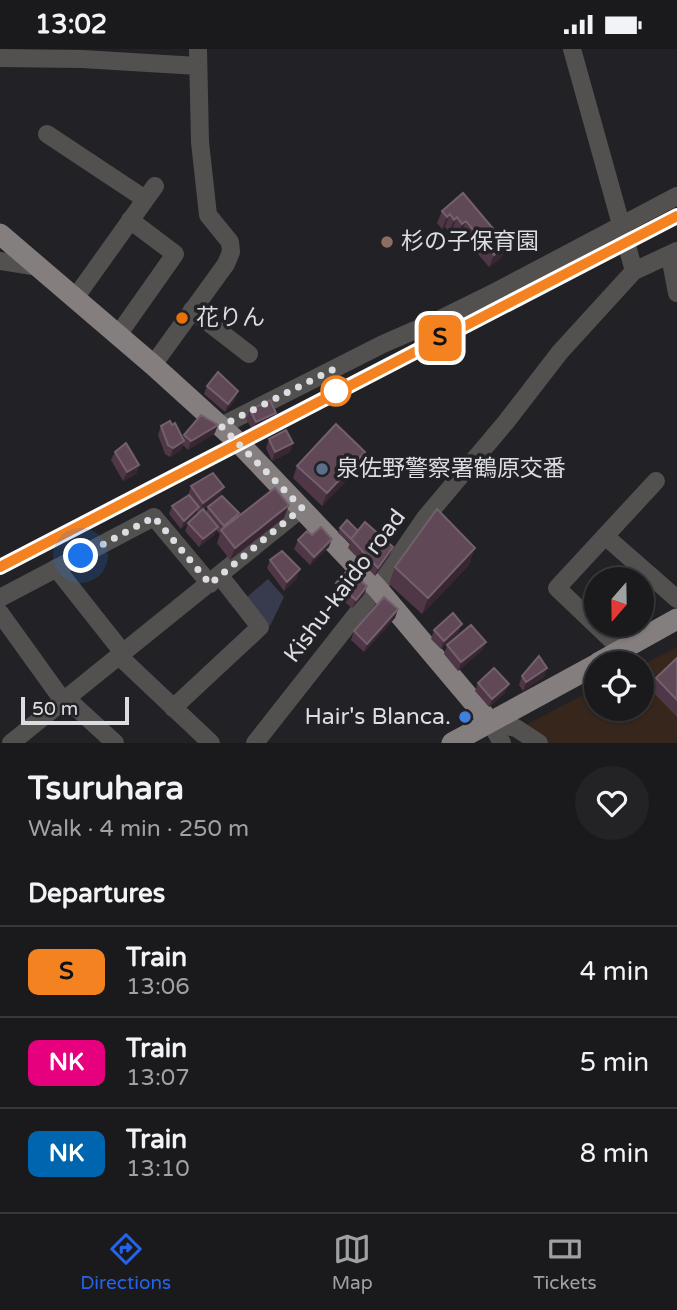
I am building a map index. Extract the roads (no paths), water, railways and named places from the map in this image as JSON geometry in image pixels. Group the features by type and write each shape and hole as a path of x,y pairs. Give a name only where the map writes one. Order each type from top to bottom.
{"main road":[{"path":"0,234 221,426 377,588 490,722"},
{"path":"622,650 677,619"},
{"path":"452,743 584,671"}],"street":[{"path":"572,49 634,271"},
{"path":"0,58 82,54 198,57 200,142 208,215 230,242 231,252 226,264 153,365"},
{"path":"47,134 150,192 75,298"},
{"path":"221,426 383,344 436,321 677,196"},
{"path":"118,335 175,254 130,221"},
{"path":"673,253 677,293"},
{"name":"Kishu-kaido road","path":"255,743 377,588 425,519 560,352 634,271 673,253"},
{"path":"0,261 39,267"},
{"path":"192,310 249,354"},
{"path":"622,650 557,588 656,481"},
{"path":"11,743 302,508"},
{"path":"0,598 154,517 260,627 173,708"},
{"path":"605,536 677,600"},
{"path":"56,568 122,656 211,743"},
{"path":"0,613 65,700 115,743"},
{"path":"490,722 502,743"},
{"path":"490,722 516,728 538,743"}],"railway":[{"path":"0,566 677,216"}],"train":[{"name":"S","path":"0,567 677,216"}],"place":[{"name":"杉の子保育園","path":"387,242"},
{"name":"花りん","path":"182,318"},
{"name":"泉佐野警察署鶴原交番","path":"322,469"},
{"name":"Hair's Blanca.","path":"465,717"}]}
